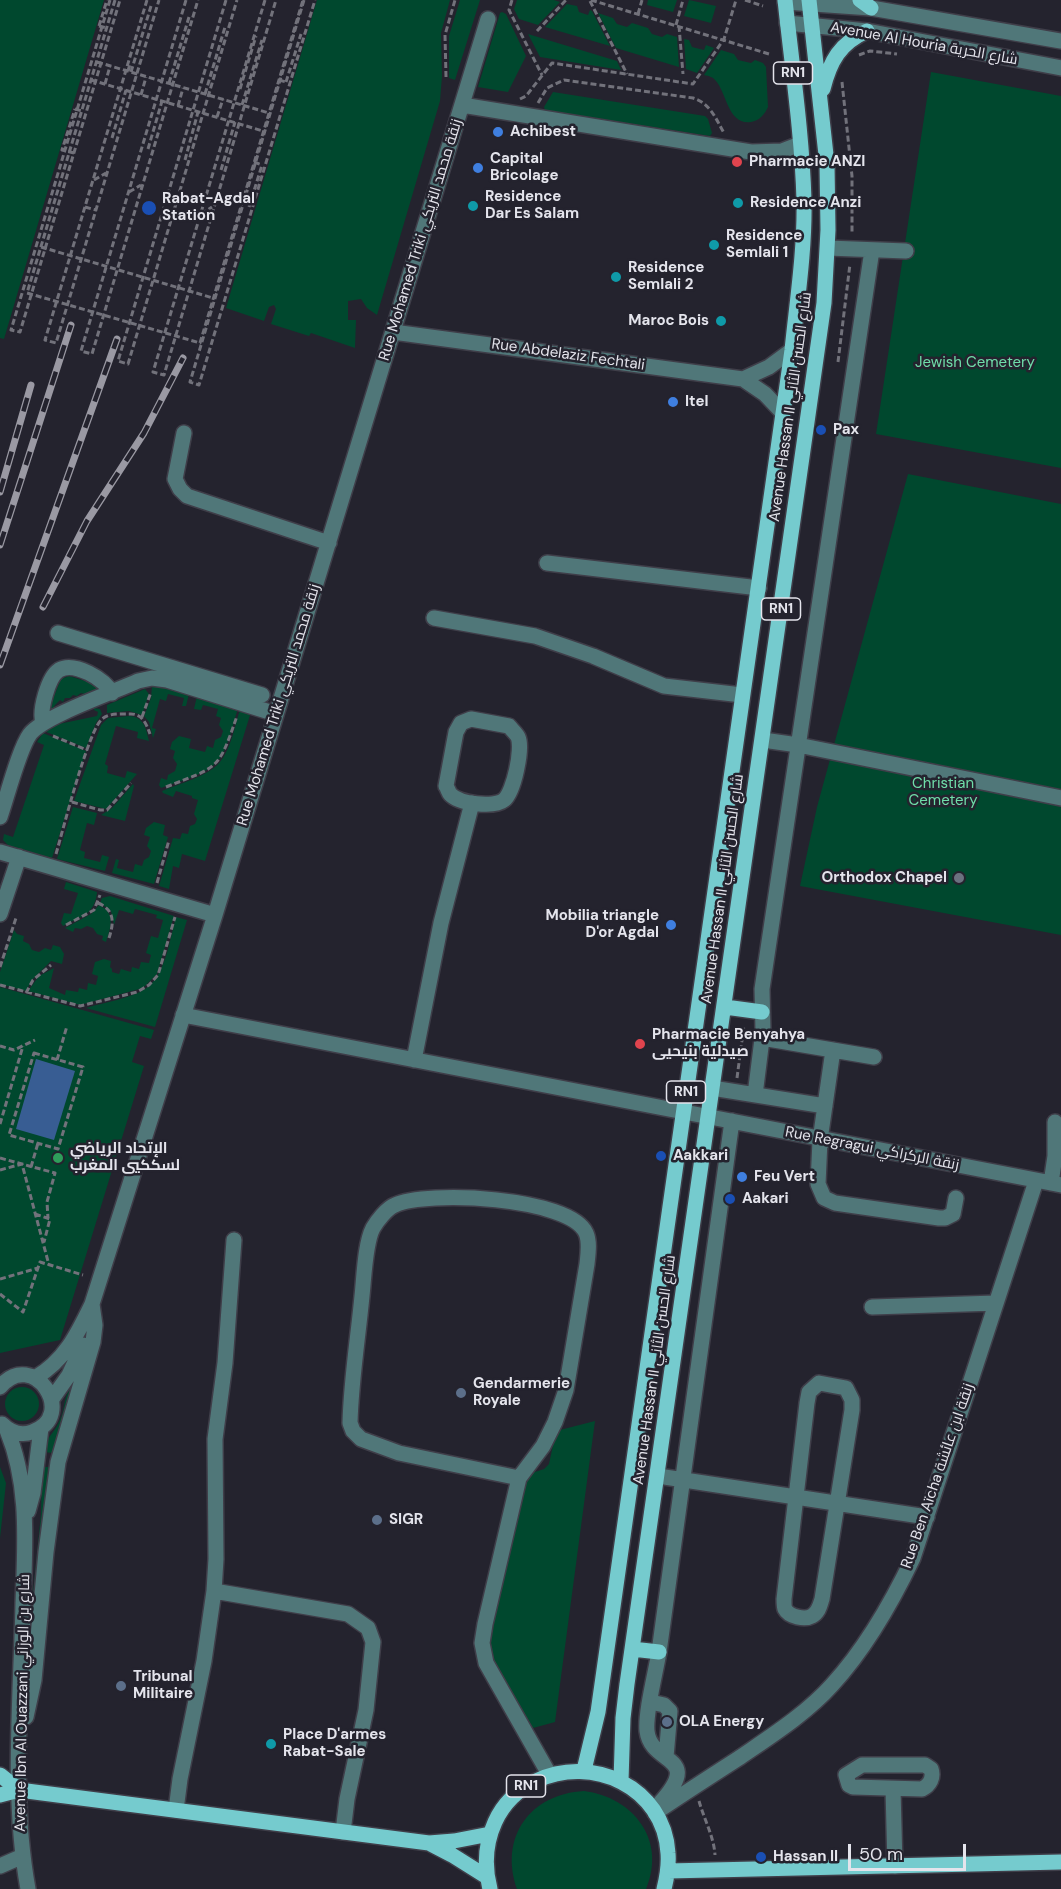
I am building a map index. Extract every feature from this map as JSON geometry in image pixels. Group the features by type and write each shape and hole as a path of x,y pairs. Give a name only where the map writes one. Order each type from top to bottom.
{"main road":[{"name":"Avenue Hassan II شارع الحسن الثاني","path":"584,1770 598,1712 792,350 804,201 785,1"},
{"name":"Avenue Hassan II شارع الحسن الثاني","path":"621,1781 623,1718 632,1649 824,303 828,248 827,164 810,2"},
{"path":"821,100 828,69 833,59 847,42 867,31"},
{"path":"725,1007 762,1012"},
{"path":"632,1649 659,1652"},
{"name":"RN1","path":"489,1883 486,1855 490,1834 498,1815 511,1798 527,1785 549,1774 584,1770 621,1781 634,1789 654,1811 663,1831 668,1851 668,1871 664,1889"},
{"path":"0,1775 19,1790"},
{"path":"0,1795 19,1790 429,1844 490,1834"},
{"path":"429,1844 489,1883"},
{"path":"668,1871 1061,1862"}],"street":[{"name":"Avenue Al Houria شارع الحرية","path":"785,1 865,4 1061,41"},
{"name":"Rue Mohamed Triki زنقة محمد التريكي","path":"41,1428 49,1418 52,1400 69,1375 82,1348 92,1304 215,915 488,19"},
{"name":"Avenue Al Houria شارع الحرية","path":"787,23 867,31 1061,68"},
{"path":"462,105 732,148 771,152 800,144"},
{"path":"828,248 906,251"},
{"path":"755,1095 762,1038 762,989 872,250"},
{"name":"Rue Abdelaziz Fechtali","path":"393,332 743,379"},
{"path":"743,379 769,367 792,350"},
{"path":"743,379 765,394 783,413"},
{"path":"184,433 175,479 187,496 329,543"},
{"path":"547,563 759,588"},
{"path":"434,618 535,636 593,656 663,686 742,695"},
{"path":"58,633 262,695"},
{"path":"0,817 24,746 39,726 42,705 54,675 62,669 72,669 95,675 105,682 112,693"},
{"path":"39,726 145,680 167,680 276,714"},
{"path":"471,719 508,726 518,737 520,748 512,790 504,800 493,805 472,802 459,800 450,794 446,786 456,732 461,723 471,719"},
{"path":"763,740 1061,798"},
{"path":"414,1060 441,923 472,802"},
{"path":"0,852 215,915"},
{"path":"0,914 19,857"},
{"name":"Rue Regragui زنقة الركراكي","path":"183,1015 1049,1183"},
{"path":"762,1038 874,1057"},
{"path":"833,1050 820,1140 818,1184 820,1192 829,1202 945,1218 953,1214 957,1198"},
{"path":"712,1088 825,1106"},
{"path":"654,1811 677,1781 676,1769 654,1746 648,1736 647,1725 732,1121"},
{"name":"Rue Ben Aïcha زنقة ابن عائشة","path":"654,1811 779,1731 832,1685 894,1598 913,1558 996,1303 1049,1183 1055,1156 1055,1122"},
{"path":"519,1478 399,1453 361,1439 352,1431 351,1407 366,1259 372,1229 393,1206 412,1199 521,1202 552,1209 573,1218 585,1231 588,1244 587,1264 566,1390 555,1422 543,1446 519,1478 490,1599 482,1643 486,1663 549,1774"},
{"path":"176,1810 204,1661 214,1591 215,1439 225,1363 234,1240"},
{"path":"872,1307 996,1303"},
{"name":"Rue Mohamed Triki زنقة محمد التريكي","path":"35,1378 54,1365 68,1349 92,1304"},
{"path":"20,1734 34,1680 56,1471 63,1440 93,1342 95,1325 92,1304"},
{"path":"2,1381 18,1376 35,1378 46,1386 52,1400"},
{"path":"825,1383 846,1388 852,1400 835,1504 822,1599 817,1612 812,1617 805,1618 787,1612 784,1603 809,1392 815,1385 825,1383"},
{"path":"3,1425 13,1432 27,1433 41,1428"},
{"name":"Avenue Ibn Al Ouazzani شارع بن الوزاني","path":"3,1425 18,1462 26,1517 19,1790 23,1856 28,1889"},
{"name":"Avenue Ibn Al Ouazzani شارع بن الوزاني","path":"26,1517 33,1493 41,1428"},
{"path":"658,1476 927,1517"},
{"path":"214,1591 348,1614 368,1628 373,1642 366,1710 347,1799 343,1832"},
{"path":"651,1702 664,1705 670,1711 666,1756"},
{"path":"862,1765 925,1765 931,1769 931,1781 922,1789 893,1789 853,1787 846,1782 846,1775 862,1765"},
{"path":"893,1789 895,1866"},
{"path":"0,1866 23,1856"}],"path":[{"path":"106,28 99,26 109,0"},
{"path":"109,0 11,330 20,332 117,0"},
{"path":"117,0 106,28 27,293 200,344 303,0"},
{"path":"148,4 45,340 57,343 159,0"},
{"path":"164,82 186,0"},
{"path":"169,83 198,0"},
{"path":"198,112 179,195 128,364 118,361 227,0 237,1 205,94"},
{"path":"236,103 265,0"},
{"path":"242,105 276,0"},
{"path":"303,0 189,382 199,385 303,34"},
{"path":"279,80 286,82 315,0"},
{"path":"446,77 445,35 455,0"},
{"path":"512,0 509,10 542,75"},
{"path":"537,32 566,0"},
{"path":"590,0 627,74"},
{"path":"590,0 600,1 769,54"},
{"path":"638,14 642,0"},
{"path":"683,0 677,26 683,74"},
{"path":"513,102 526,96 552,63 693,84 724,39 736,0"},
{"path":"745,0 764,6"},
{"path":"148,4 157,7"},
{"path":"129,72 148,4"},
{"path":"262,10 272,13"},
{"path":"183,15 191,17"},
{"path":"183,15 81,351 92,354 191,17"},
{"path":"219,26 227,28"},
{"path":"200,93 219,26"},
{"path":"187,160 227,28"},
{"path":"295,32 303,34"},
{"path":"255,36 263,38"},
{"path":"235,122 214,207 164,375 153,372 255,36"},
{"path":"223,171 263,38"},
{"path":"97,62 269,113"},
{"path":"105,84 110,66"},
{"path":"141,95 146,77"},
{"path":"91,80 263,131"},
{"path":"530,116 547,88 564,80 693,98 699,99 709,107 732,148"},
{"path":"178,106 183,87"},
{"path":"112,138 126,90"},
{"path":"217,117 223,99"},
{"path":"148,149 162,101"},
{"path":"74,153 62,150 75,109 82,111"},
{"path":"106,136 118,140"},
{"path":"142,147 153,150"},
{"path":"179,158 187,160"},
{"path":"251,208 262,165 254,162"},
{"path":"214,168 223,171"},
{"path":"93,181 108,172"},
{"path":"129,192 143,184"},
{"path":"166,202 179,195"},
{"path":"243,205 251,208"},
{"path":"85,207 96,210"},
{"path":"201,214 214,207"},
{"path":"158,228 168,231"},
{"path":"41,248 213,298"},
{"path":"142,718 151,695 145,680"},
{"path":"166,788 206,772 215,765 225,750 241,703"},
{"path":"52,867 87,750 98,724 106,717 129,714 142,718 150,734"},
{"path":"39,726 87,750"},
{"path":"72,802 107,810 131,783"},
{"path":"153,897 169,840"},
{"path":"66,925 90,913 98,903 104,882"},
{"path":"98,903 107,908 112,916 113,925 109,938"},
{"path":"0,985 80,1006 144,989 158,975 176,914 185,917 188,907"},
{"path":"0,967 18,913"},
{"path":"26,993 33,981 51,965"},
{"path":"57,1060 68,1026"},
{"path":"0,1046 14,1050 35,1040"},
{"path":"0,1124 23,1046"},
{"path":"34,1053 57,1060 82,1067 58,1149 9,1135 34,1053"},
{"path":"31,1167 38,1143"},
{"path":"0,1158 55,1173 47,1202 50,1219 43,1245"},
{"path":"0,1170 22,1164"},
{"path":"22,1164 49,1265"},
{"path":"35,1214 48,1218"},
{"path":"0,1294 23,1312 40,1262 84,1275"},
{"path":"0,1279 38,1268"},
{"path":"693,1788 714,1845 715,1870"}],"green space":[{"path":"0,0 104,0 4,339 0,338"},
{"path":"317,0 450,0 441,33 440,101 377,315 367,308 361,299 348,301 348,320 356,320 355,348 311,333 309,336 271,324 276,309 274,305 269,307 264,321 226,308"},
{"path":"460,0 480,0 455,80 449,78 449,36"},
{"path":"517,0 560,2 538,25 519,19 514,9"},
{"path":"648,0 677,0 673,12 647,5"},
{"path":"689,0 716,6 711,23 684,16"},
{"path":"567,4 577,6 579,12 588,15 590,10 592,11 610,46 545,27"},
{"path":"502,12 506,14 526,56 508,92 478,87"},
{"path":"598,13 613,18 617,24 627,27 632,23 648,28 652,34 677,37 679,67 616,48"},
{"path":"528,34 617,61 621,70 540,57"},
{"path":"684,39 689,40 692,47 704,50 706,45 714,48 697,73 686,69"},
{"path":"721,50 734,54 738,60 751,63 755,60 766,67 768,107 757,120 743,122 737,119 716,81 704,75"},
{"name":"Jewish Cemetery","path":"931,72 1061,96 1061,468 876,434"},
{"path":"553,92 705,116 712,133 710,136 545,110 544,107"},
{"name":"Christian Cemetery","path":"908,474 1061,504 1061,935 800,886 817,807"},
{"path":"69,676 95,684 98,689 88,695 81,693 65,698 63,702 60,700 52,712 48,711 61,679"},
{"path":"156,684 189,694 186,706 182,706 184,698 168,694 166,701 160,699 152,728 156,729 153,738 149,722 144,716 151,698 152,686"},
{"path":"145,689 149,694 142,715 129,711 107,713 107,705"},
{"path":"197,696 238,708 226,747 220,758 208,769 161,788 159,785 161,778 167,780 168,775 175,771 177,764 173,758 175,751 170,749 172,742 179,736 191,739 189,748 205,752 207,746 213,748 215,740 221,737 223,731 219,725 221,718 216,716 218,709 203,705 201,710 194,709"},
{"path":"94,708 100,709 102,714 86,748 44,731 54,725 97,716 98,712"},
{"path":"240,709 251,712 205,861 182,854 179,868 173,866 169,889 159,886 173,838 180,839 182,833 188,834 190,826 195,824 197,819 194,814 198,800 176,791 173,797 162,791 209,771 220,762 230,744"},
{"path":"129,716 141,721 149,741 137,738 138,732 116,726 105,764 108,766 107,773 125,778 127,771 137,774 106,809 74,801 101,725 108,718"},
{"path":"43,733 86,751 52,858 8,845 3,840 4,834 13,837 44,745 37,742"},
{"path":"133,784 125,821 101,815 112,808"},
{"path":"73,807 97,813 94,825 87,823 80,850 85,852 84,858 100,862 102,855 109,857 105,871 57,859"},
{"path":"154,822 165,825 163,835 168,837 154,884 112,873 116,859 119,860 117,868 133,872 135,864 142,866 151,851 147,846 150,837 144,835 146,828"},
{"path":"66,882 97,892 93,906 86,914 63,926 61,923 64,913 71,914 78,893 64,889"},
{"path":"110,896 174,916 157,974 143,988 80,1005 28,991 39,976 54,968 49,988 65,995 66,990 78,992 79,988 87,990 88,983 96,985 98,976 92,974 95,962 104,959 111,961 112,972 119,974 121,969 131,972 132,967 139,969 141,962 149,963 151,955 146,953 151,936 158,938 163,920 156,918 157,915 135,909 133,914 119,910 114,925 111,911 100,903 102,898"},
{"path":"99,905 108,912 111,921 106,942 102,940 103,936 97,934 93,928 87,926 81,929 75,928 73,932 65,928 91,914"},
{"path":"176,917 187,920 155,1027 86,1008 132,995 152,983 166,956"},
{"path":"14,930 17,934 24,936 23,941 29,944 32,950 39,952 45,948 51,950 53,945 60,947 64,954 62,964 51,961 32,980 26,991 0,984 0,972"},
{"name":"الإتحاد الرياضي لسككيي المغرب","path":"0,987 154,1030 151,1039 140,1036 132,1062 144,1066 60,1340 0,1353"},
{"path":"72,1386 53,1453 43,1452 61,1417"},
{"path":"22,1387 34,1392 39,1404 34,1416 22,1421 10,1416 5,1404 10,1392"},
{"path":"595,1421 555,1722 533,1728 488,1652 515,1505 532,1473 544,1469 549,1464 556,1431"},
{"path":"0,1467 6,1483 0,1538"},
{"path":"42,1467 51,1467 34,1602 32,1602 41,1514"},
{"path":"584,1791 602,1795 617,1802 631,1812 641,1824 649,1838 652,1854 651,1871 646,1889 517,1889 512,1870 512,1852 516,1836 524,1822 534,1810 548,1800"}],"water":[{"path":"36,1059 75,1071 54,1140 16,1129"}],"railway":[{"path":"0,545 71,325"},
{"path":"0,665 117,339"},
{"path":"43,607 87,521 144,433 183,358"},
{"path":"0,492 31,385"}],"place":[{"name":"Achibest","path":"498,132"},
{"name":"Pharmacie ANZI","path":"737,162"},
{"name":"Capital Bricolage","path":"478,168"},
{"name":"Residence Anzi","path":"738,203"},
{"name":"Residence Dar Es Salam","path":"473,206"},
{"name":"Rabat-Agdal Station","path":"149,208"},
{"name":"Residence Semlali 1","path":"714,245"},
{"name":"Residence Semlali 2","path":"616,277"},
{"name":"Maroc Bois","path":"721,321"},
{"name":"Itel","path":"673,402"},
{"name":"Pax","path":"821,430"},
{"name":"Orthodox Chapel","path":"959,878"},
{"name":"Mobilia triangle D'or Agdal","path":"671,925"},
{"name":"Pharmacie Benyahya صيدلية بنيحيى","path":"640,1044"},
{"name":"Aakkari","path":"661,1156"},
{"name":"الإتحاد الرياضي لسككيي المغرب","path":"58,1158"},
{"name":"Feu Vert","path":"742,1177"},
{"name":"Aakari","path":"730,1199"},
{"name":"Gendarmerie Royale","path":"461,1393"},
{"name":"SIGR","path":"377,1520"},
{"name":"Tribunal Militaire","path":"121,1686"},
{"name":"OLA Energy","path":"667,1722"},
{"name":"Place D'armes Rabat-Sale","path":"271,1744"},
{"name":"Hassan II","path":"761,1857"}]}
